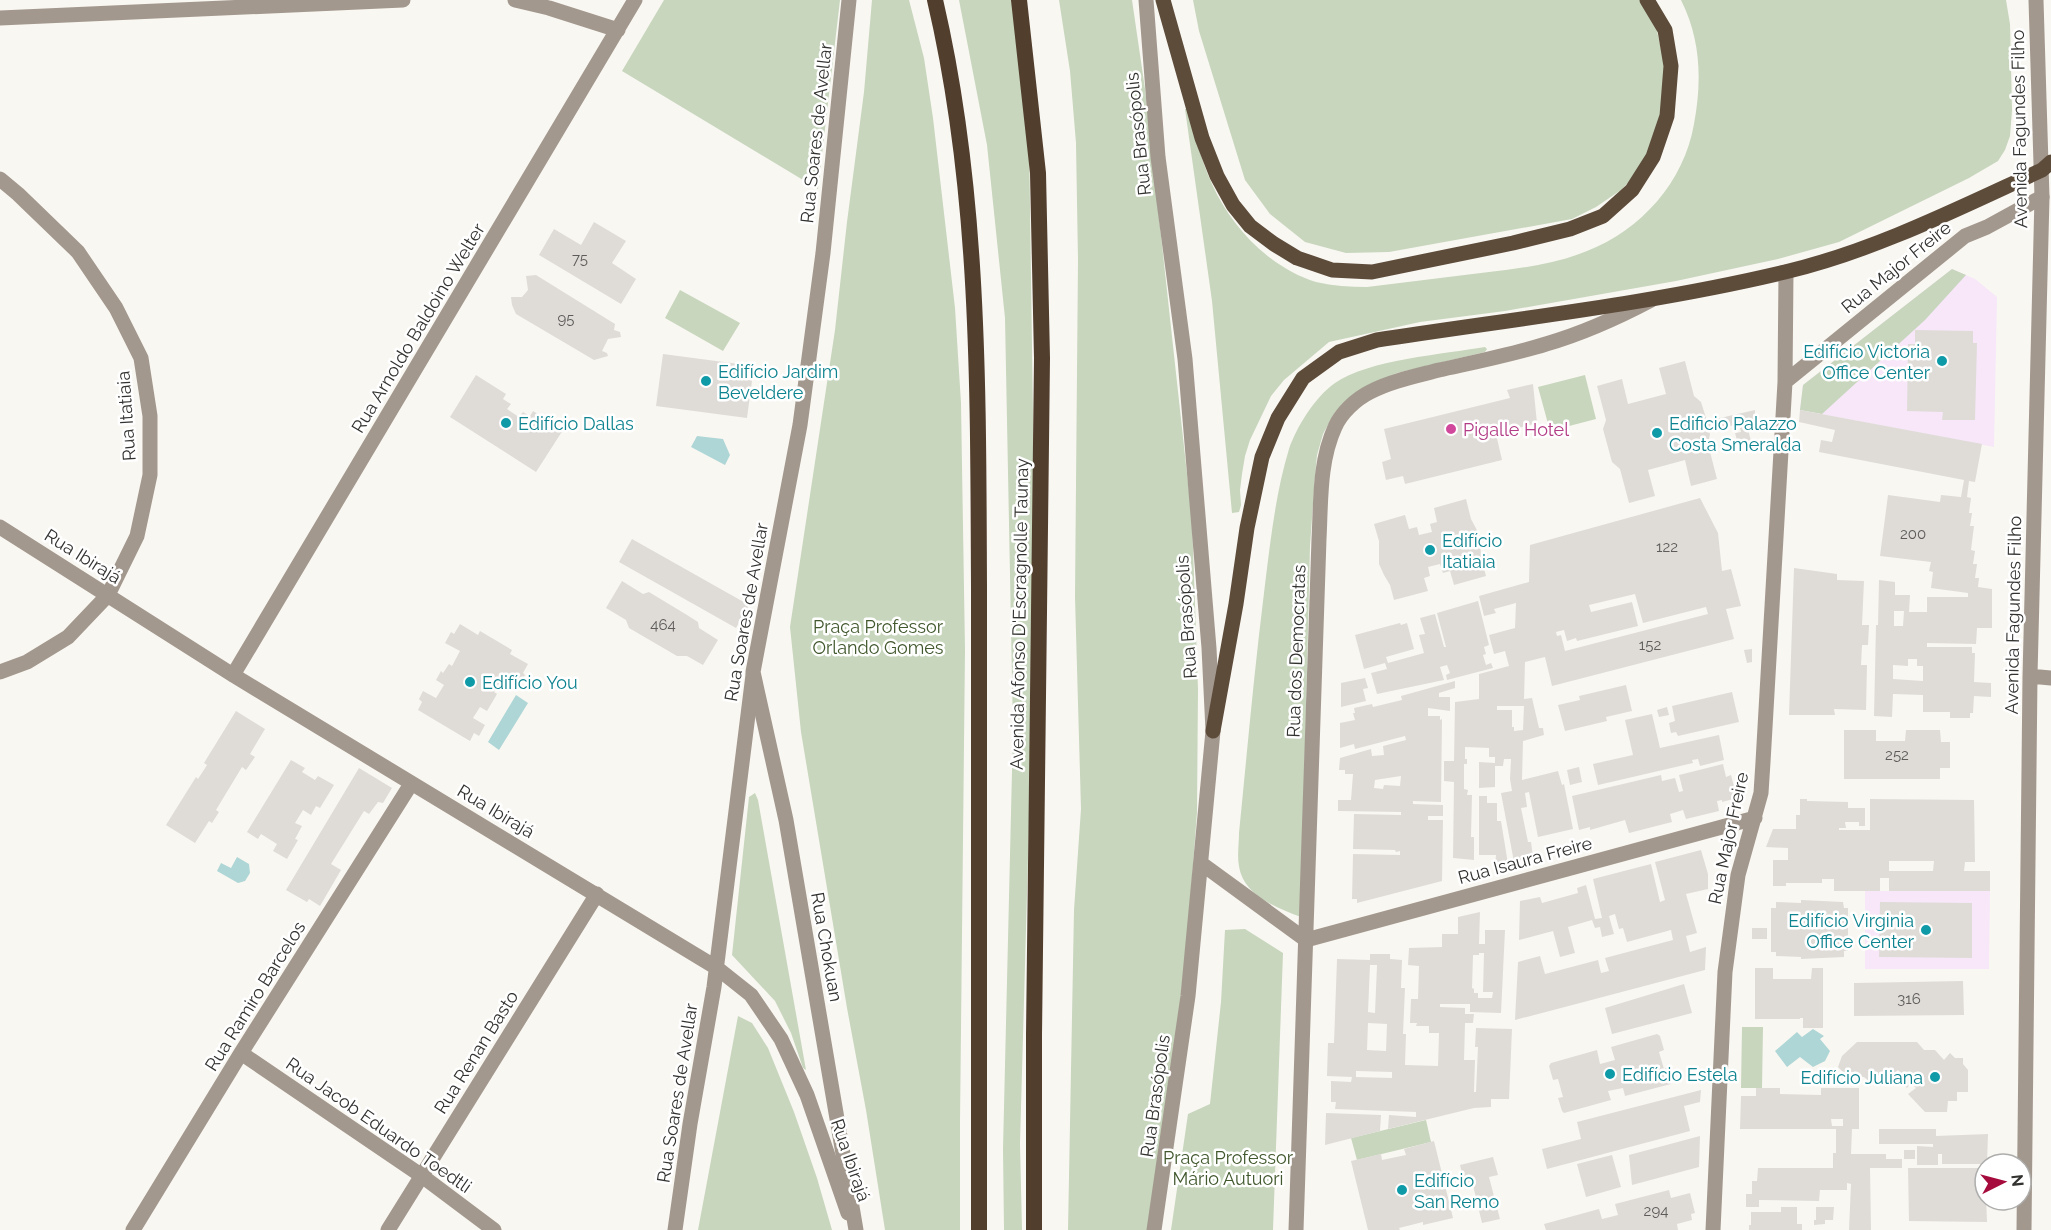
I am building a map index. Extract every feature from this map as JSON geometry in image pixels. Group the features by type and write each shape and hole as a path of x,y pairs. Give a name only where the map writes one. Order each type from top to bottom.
{"highway":[{"name":"Avenida Afonso D'Escragnolle Taunay","path":"935,0 950,75 963,173 974,302 978,480 979,1230"},
{"name":"Avenida Afonso D'Escragnolle Taunay","path":"1019,0 1038,172 1042,358 1034,1230"}],"main road":[{"path":"1163,0 1202,138 1217,176 1233,205 1250,226 1297,258 1332,270 1372,272 1570,229 1603,216 1632,190 1653,157 1667,116 1671,66 1665,30 1647,0"},
{"path":"1213,731 1247,528 1262,458 1278,418 1303,378 1339,352 1377,340 1656,298 1786,272 1855,251 1941,216 2046,166"}],"street":[{"path":"0,18 403,0"},
{"path":"515,0 549,8 618,30"},
{"name":"Rua Arnoldo Baldoino Welter","path":"233,675 634,0"},
{"name":"Rua Soares de Avellar","path":"675,1230 690,1124 717,968 753,672 800,425 823,253 849,0"},
{"name":"Rua Brasópolis","path":"1146,0 1158,157 1185,359 1207,616 1213,731 1188,996 1154,1230"},
{"name":"Avenida Fagundes Filho","path":"2024,1230 2030,676 2042,197 2046,166 2036,0"},
{"name":"Rua Itatiaia","path":"0,179 78,252 116,308 141,358 150,416 150,475 137,536 108,595 68,637 27,662 0,672"},
{"name":"Rua Major Freire","path":"1785,382 1965,236 1987,227 2042,197"},
{"name":"Rua Major Freire","path":"1713,1230 1725,972 1738,874 1761,793 1785,382 1786,272"},
{"name":"Rua dos Democratas","path":"1296,1230 1322,481 1327,451 1336,426 1351,405 1370,392 1410,377 1519,352 1569,337 1605,324 1656,298"},
{"name":"Rua Ibirajá","path":"0,527 233,675 717,968 751,995 781,1039 807,1095 855,1230"},
{"name":"Rua Chokuan","path":"753,672 786,820 855,1230"},
{"path":"2030,676 2051,678"},
{"name":"Rua Ramiro Barcelos","path":"134,1230 241,1053 411,784"},
{"name":"Rua Isaura Freire","path":"1306,940 1755,818"},
{"path":"1202,864 1306,940"},
{"name":"Rua Renan Basto","path":"388,1230 597,894"},
{"name":"Rua Jacob Eduardo Toedtli","path":"241,1053 422,1176 494,1230"}],"shaded area":[{"path":"1952,269 1975,279 1997,297 1994,447 1800,410 1803,385"},
{"path":"1865,891 1990,891 1989,969 1865,969"}],"green space":[{"path":"664,0 840,0 818,189 622,71"},
{"name":"Praça Professor Orlando Gomes","path":"872,0 909,0 924,58 933,118 955,308 961,403 965,650 960,1230 885,1230 801,732 790,627 835,330 864,92"},
{"path":"959,0 1013,0 1029,138 1034,642 1020,1144 1022,1230 1004,1230 1003,1149 1013,729 1005,318 987,145"},
{"path":"1059,0 1132,0 1145,89 1192,520 1198,689 1197,812 1189,919 1173,1072 1149,1230 1068,1230 1074,910 1081,809 1075,597 1078,260 1076,143 1070,71"},
{"path":"1193,0 1640,0 1655,22 1663,58 1666,82 1661,124 1639,171 1621,190 1596,207 1572,219 1389,252 1346,253 1305,242 1270,214 1245,180 1199,31"},
{"path":"1681,0 2006,0 2010,24 2012,110 2010,136 2005,150 1998,161 1969,178 1839,242 1778,259 1676,281 1505,311 1420,322 1329,342 1284,380 1271,396 1245,456 1239,512 1232,513 1212,301 1185,109 1188,109 1208,175 1230,215 1254,244 1283,267 1299,276 1316,282 1367,287 1514,269 1551,262 1587,251 1625,230 1657,201 1681,165 1694,124 1699,76 1693,30"},
{"path":"1952,269 1966,275 1925,320 1822,414 1800,410 1803,385"},
{"path":"680,290 740,323 723,351 665,318"},
{"path":"1485,347 1487,349 1485,352 1397,373 1375,382 1335,412 1323,434 1317,455 1310,546 1301,917 1272,905 1254,893 1242,876 1238,858 1268,557 1289,449 1314,404 1335,383 1349,375 1386,363"},
{"path":"1585,375 1596,419 1550,431 1538,387"},
{"path":"755,793 806,1070 803,1068 791,1033 775,1001 732,955 749,797"},
{"name":"Praça Professor Mário Autuori","path":"1245,929 1283,953 1273,1230 1171,1230 1188,1114 1210,1104 1221,1002 1225,930"},
{"path":"738,1016 752,1023 768,1048 794,1112 832,1230 698,1230"},
{"path":"1742,1027 1763,1027 1762,1088 1741,1088"},
{"path":"1426,1120 1431,1142 1357,1160 1351,1138"}],"water":[{"path":"697,436 723,439 730,455 725,465 691,447"},
{"path":"516,695 528,703 499,750 488,742"},
{"path":"237,857 249,864 250,873 245,881 238,883 217,871 221,863 231,868"},
{"path":"1813,1029 1824,1036 1820,1039 1830,1051 1825,1061 1813,1067 1800,1057 1787,1067 1775,1051 1797,1032 1802,1037"}],"building":[{"path":"594,222 626,241 612,263 636,279 621,304 539,255 554,229 581,245"},
{"path":"536,275 615,324 614,330 620,332 621,337 608,339 602,351 608,356 594,360 516,314 511,297 522,297 528,290 526,276"},
{"name":"Edifício Victoria Office Center","path":"1915,330 1973,331 1973,343 1977,343 1975,420 1942,420 1943,412 1907,411 1908,344 1915,344"},
{"name":"Edifício Jardim Beveldere","path":"663,354 754,366 747,418 656,406"},
{"name":"Edificio Palazzo Costa Smeralda","path":"1685,361 1694,396 1701,402 1707,421 1755,410 1755,420 1746,422 1751,441 1738,444 1735,433 1741,432 1739,424 1709,431 1708,444 1717,479 1691,486 1685,460 1648,470 1655,496 1629,503 1620,469 1612,462 1603,429 1606,420 1597,386 1622,379 1628,404 1666,394 1659,368"},
{"name":"Edifício Dallas","path":"476,375 506,394 503,399 511,404 507,409 519,417 523,412 530,416 533,411 563,430 536,472 450,417"},
{"path":"1533,384 1537,423 1496,434 1502,460 1405,484 1403,476 1386,480 1382,462 1391,459 1384,429 1510,398 1507,390"},
{"path":"1800,410 1982,444 1975,482 1969,481 1967,497 1971,498 1970,526 1974,526 1971,550 1975,551 1973,564 1977,564 1975,578 1979,578 1978,587 1992,589 1992,628 1977,628 1976,644 1927,643 1927,647 1972,647 1972,653 1975,653 1974,682 1991,683 1991,697 1974,696 1973,713 1970,713 1970,718 1950,718 1950,712 1923,712 1923,695 1893,694 1892,717 1874,716 1879,580 1895,582 1895,595 1910,595 1909,612 1927,612 1927,597 1968,597 1968,593 1931,588 1933,572 1929,571 1931,562 1880,556 1888,495 1940,502 1941,495 1961,497 1964,480 1819,452 1821,440 1832,442 1835,430 1799,422","holes":["1894,611 1904,611 1903,626 1894,626","1908,659 1917,659 1917,666 1923,666 1923,681 1893,679 1893,665 1908,666"]},
{"path":"1700,498 1718,533 1722,571 1731,569 1741,606 1726,609 1734,639 1552,686 1545,657 1525,662 1524,699 1532,698 1539,728 1543,728 1544,735 1523,741 1522,780 1558,771 1562,785 1564,784 1573,829 1538,837 1529,792 1525,793 1527,807 1521,808 1533,857 1514,862 1501,793 1512,791 1511,759 1504,759 1503,766 1495,766 1495,787 1479,788 1479,762 1495,763 1495,757 1489,757 1489,748 1465,747 1467,764 1464,764 1464,789 1468,790 1467,795 1472,795 1471,837 1474,837 1474,860 1453,858 1454,782 1444,781 1444,761 1454,761 1455,702 1479,699 1479,674 1509,666 1505,651 1494,654 1489,635 1515,628 1516,603 1494,609 1496,613 1484,616 1479,596 1529,582 1530,545","holes":["1635,594 1643,623 1706,607 1708,614 1565,651 1561,635 1557,636 1556,632 1564,630 1567,641 1576,638 1577,641 1638,626 1632,602 1591,612 1589,605","1497,706 1524,706 1523,730 1514,731 1512,710 1497,710"]},
{"name":"Edifício Itatiaia","path":"1466,499 1471,519 1480,536 1481,557 1486,576 1454,585 1450,571 1443,573 1440,564 1428,567 1430,576 1424,578 1428,591 1394,600 1390,585 1379,564 1379,541 1374,524 1405,515 1409,529 1417,527 1419,535 1432,532 1430,524 1437,522 1434,508"},
{"path":"632,539 749,605 736,628 619,562"},
{"path":"1794,568 1837,574 1837,580 1864,581 1862,625 1869,625 1868,645 1862,645 1861,665 1867,665 1866,710 1834,709 1835,715 1789,715"},
{"path":"622,581 643,594 649,592 687,615 698,622 699,628 718,640 703,665 687,656 677,656 629,628 626,620 606,608"},
{"path":"1478,601 1489,645 1484,647 1486,654 1483,655 1486,665 1491,663 1493,668 1447,680 1446,675 1450,673 1447,665 1440,667 1444,680 1377,694 1371,673 1387,669 1385,663 1364,669 1355,635 1407,623 1414,649 1386,657 1388,663 1424,653 1419,635 1425,634 1420,618 1435,614 1444,647 1446,647 1437,613"},
{"name":"Edifício You","path":"460,624 478,635 480,631 512,650 510,654 528,664 518,688 502,679 494,692 497,694 487,711 480,707 473,718 485,725 479,736 474,733 470,741 418,710 422,702 419,699 423,691 436,698 444,685 436,680 449,664 452,666 460,651 445,643 451,632 454,634"},
{"path":"1752,649 1752,662 1747,663 1744,650"},
{"path":"1365,678 1368,688 1363,689 1366,701 1341,707 1341,683"},
{"path":"1455,681 1455,688 1439,693 1439,697 1450,697 1450,711 1428,708 1428,716 1440,716 1440,720 1442,719 1441,802 1413,801 1413,804 1443,805 1443,816 1428,816 1428,820 1443,820 1442,881 1357,903 1357,899 1352,899 1353,854 1400,855 1400,851 1353,849 1354,814 1401,815 1401,812 1338,811 1338,800 1351,800 1353,774 1345,774 1345,770 1339,770 1340,758 1371,749 1372,756 1384,755 1383,746 1406,740 1405,736 1355,749 1354,744 1340,748 1340,723 1355,720 1354,708 1372,704 1373,707 1402,700 1401,696","holes":["1401,776 1400,786 1384,785 1383,789 1374,788 1375,780"]},
{"path":"1626,685 1632,711 1606,717 1607,721 1565,731 1558,705 1580,700 1579,696"},
{"path":"1732,692 1739,722 1678,736 1676,732 1671,733 1669,723 1675,721 1672,706"},
{"path":"1667,707 1669,715 1659,717 1657,710"},
{"path":"236,711 265,729 250,754 255,757 246,770 242,767 216,810 219,812 212,823 209,821 195,843 166,825 196,777 198,779 207,765 204,763"},
{"path":"1652,714 1660,748 1719,735 1724,760 1700,766 1698,759 1692,760 1693,763 1598,785 1593,764 1633,755 1625,720"},
{"path":"1844,730 1876,730 1876,741 1905,741 1906,730 1940,730 1941,742 1950,742 1950,768 1940,768 1940,779 1844,779"},
{"path":"291,760 305,768 302,772 315,780 318,776 334,785 320,808 316,806 311,815 303,810 295,823 302,826 295,839 298,840 287,859 273,851 277,844 261,834 258,839 247,832"},
{"path":"1723,764 1726,777 1731,775 1737,798 1717,801 1719,811 1686,819 1683,810 1670,814 1672,822 1629,833 1625,820 1590,830 1590,827 1579,830 1572,796 1661,775 1662,781 1675,778 1679,792 1683,791 1679,775"},
{"path":"1579,767 1582,782 1570,785 1567,770"},
{"path":"359,768 392,788 383,803 378,802 369,814 364,811 331,864 341,870 320,906 309,899 307,902 286,890"},
{"path":"1479,796 1487,796 1487,803 1497,803 1497,821 1501,821 1508,864 1495,867 1496,855 1479,855"},
{"path":"1800,799 1848,802 1848,808 1865,808 1865,826 1859,826 1859,822 1845,822 1846,828 1839,828 1839,830 1870,830 1870,799 1974,800 1975,862 1965,862 1964,871 1990,871 1990,891 1889,891 1889,878 1880,878 1880,891 1834,891 1834,879 1822,879 1822,883 1786,883 1786,886 1773,886 1773,860 1788,860 1788,848 1766,847 1773,829 1796,829 1796,815 1800,815","holes":["1889,861 1934,861 1933,871 1889,871"]},
{"path":"1701,850 1708,874 1708,889 1686,894 1697,933 1686,936 1690,952 1706,947 1705,970 1515,1020 1518,962 1540,956 1545,974 1598,960 1601,973 1609,971 1605,958 1673,940 1671,930 1627,942 1623,928 1619,929 1615,914 1609,916 1614,934 1602,937 1600,927 1595,928 1592,920 1568,927 1575,953 1560,957 1553,931 1519,940 1520,901 1540,897 1542,903 1578,893 1577,888 1586,885 1595,919 1602,918 1593,879 1651,864 1660,902 1665,900 1655,862"},
{"path":"1801,900 1843,902 1844,908 1848,908 1848,951 1844,951 1844,957 1801,959 1801,957 1776,956 1776,952 1771,952 1771,908 1776,908 1776,902 1801,903"},
{"name":"Edifício Virginia Office Center","path":"1880,902 1972,903 1972,958 1879,957"},
{"path":"1480,912 1479,944 1485,944 1485,930 1505,930 1501,1013 1470,1012 1470,1004 1440,1004 1440,1007 1465,1008 1465,1014 1474,1014 1473,1023 1465,1023 1464,1060 1475,1060 1474,1092 1476,1092 1478,1047 1475,1047 1476,1028 1512,1029 1509,1099 1491,1099 1491,1107 1474,1108 1388,1129 1389,1115 1416,1117 1416,1112 1335,1109 1336,1102 1331,1102 1331,1081 1351,1082 1352,1077 1327,1076 1328,1043 1334,1043 1337,959 1370,960 1370,954 1390,954 1390,959 1402,960 1401,988 1405,988 1403,1034 1406,1034 1405,1065 1438,1066 1439,1033 1429,1033 1429,1026 1416,1026 1417,1023 1410,1023 1411,999 1418,999 1419,966 1408,965 1409,948 1442,947 1442,934 1458,934 1458,917","holes":["1479,953 1484,953 1483,992 1493,992 1492,998 1478,998 1478,993 1474,993 1472,988 1473,955 1479,955","1370,965 1377,965 1375,1013 1368,1012","1368,1023 1387,1024 1386,1051 1367,1050","1356,1071 1392,1072 1392,1078 1356,1077"]},
{"path":"1752,928 1767,928 1767,939 1752,939"},
{"path":"1755,968 1773,968 1773,979 1811,979 1812,968 1823,968 1823,1028 1803,1028 1803,1018 1755,1019"},
{"path":"1963,981 1964,1015 1854,1016 1854,983"},
{"path":"1684,984 1692,1013 1612,1034 1605,1008"},
{"name":"Edifício Estela","path":"1657,1034 1660,1036 1664,1050 1659,1052 1664,1069 1668,1067 1671,1084 1625,1096 1623,1088 1608,1091 1611,1100 1564,1113 1562,1111 1558,1098 1563,1097 1558,1079 1553,1080 1549,1066 1551,1063 1597,1050 1600,1064 1615,1060 1611,1047"},
{"name":"Edifício Juliana","path":"1857,1042 1917,1042 1924,1050 1935,1050 1944,1060 1950,1053 1955,1058 1963,1058 1963,1064 1968,1070 1968,1092 1957,1092 1957,1101 1948,1101 1947,1112 1925,1112 1908,1094 1916,1088 1911,1083 1907,1088 1899,1080 1904,1076 1898,1070 1891,1076 1876,1075 1870,1082 1864,1077 1858,1077 1858,1072 1848,1072 1848,1077 1838,1067 1842,1056"},
{"path":"1756,1088 1780,1088 1780,1094 1821,1095 1821,1088 1859,1088 1859,1129 1852,1129 1851,1154 1886,1154 1886,1159 1902,1159 1902,1168 1870,1168 1871,1230 1849,1230 1851,1184 1847,1183 1847,1190 1820,1190 1819,1201 1759,1200 1759,1207 1746,1207 1746,1194 1752,1194 1752,1181 1757,1181 1758,1168 1833,1168 1833,1153 1836,1153 1836,1129 1740,1129 1741,1096 1756,1096","holes":["1831,1119 1843,1119 1843,1126 1832,1126"]},
{"path":"1701,1090 1700,1102 1684,1106 1690,1131 1547,1169 1542,1149 1581,1139 1577,1122"},
{"path":"1326,1113 1381,1115 1380,1131 1325,1145"},
{"path":"1879,1129 1936,1129 1936,1136 1988,1134 1987,1152 1973,1152 1973,1164 1942,1164 1942,1154 1938,1154 1938,1165 1917,1165 1917,1146 1933,1147 1933,1144 1879,1144"},
{"path":"1700,1136 1699,1167 1632,1185 1629,1155"},
{"name":"Edifício San Remo","path":"1434,1141 1453,1218 1423,1225 1423,1222 1399,1228 1400,1230 1368,1230 1351,1161 1381,1154 1382,1160 1406,1155 1404,1149"},
{"path":"1904,1150 1915,1150 1915,1159 1904,1159"},
{"path":"1612,1155 1621,1187 1586,1197 1577,1164"},
{"path":"1493,1157 1498,1175 1489,1177 1500,1219 1482,1223 1472,1181 1464,1182 1460,1165"},
{"path":"1908,1168 1973,1168 1973,1212 1987,1212 1987,1222 1909,1221"},
{"path":"1669,1190 1671,1198 1690,1193 1695,1213 1691,1214 1692,1220 1677,1224 1678,1230 1546,1230 1544,1224 1599,1209 1602,1219 1618,1215 1615,1204"},
{"path":"1781,1207 1797,1207 1797,1224 1802,1224 1802,1230 1749,1230 1751,1212 1781,1212"},
{"path":"1816,1207 1834,1207 1833,1220 1825,1220 1825,1224 1814,1225"}],"place":[{"name":"Edifício Victoria Office Center","path":"1942,361"},
{"name":"Edifício Jardim Beveldere","path":"706,381"},
{"name":"Edifício Dallas","path":"506,423"},
{"name":"Pigalle Hotel","path":"1451,429"},
{"name":"Edificio Palazzo Costa Smeralda","path":"1657,433"},
{"name":"Edifício Itatiaia","path":"1430,550"},
{"name":"Edifício You","path":"470,682"},
{"name":"Edifício Virginia Office Center","path":"1926,930"},
{"name":"Edifício Estela","path":"1610,1074"},
{"name":"Edifício Juliana","path":"1935,1077"},
{"name":"Edifício San Remo","path":"1402,1190"}]}
